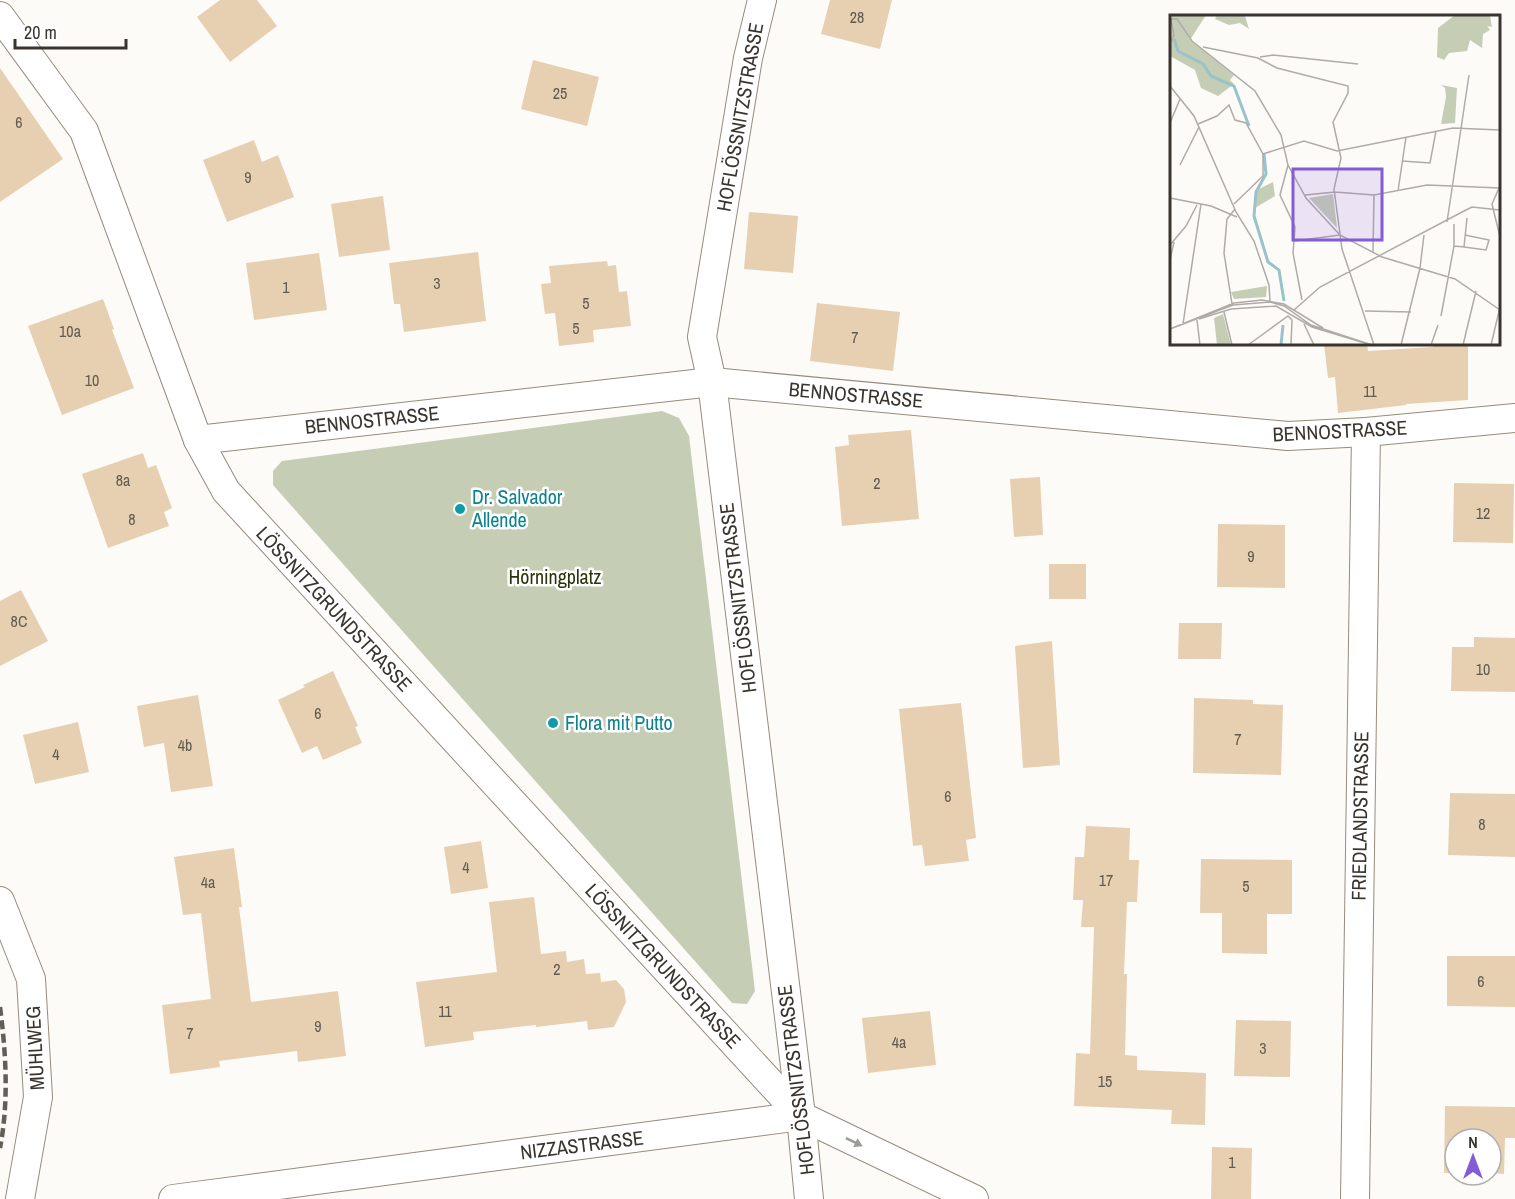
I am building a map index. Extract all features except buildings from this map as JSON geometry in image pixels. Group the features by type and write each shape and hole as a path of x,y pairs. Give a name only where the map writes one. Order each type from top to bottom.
{"street":[{"name":"HOFLÖSSNITZSTRASSE","path":"762,0 748,58 702,337 712,382 801,1116 809,1199"},
{"name":"LÖSSNITZGRUNDSTRASSE","path":"0,16 84,131 198,440 226,491 801,1116"},
{"name":"BENNOSTRASSE","path":"198,440 712,382 1288,436 1366,432 1515,418"},
{"name":"FRIEDLANDSTRASSE","path":"1355,1199 1366,432"},
{"name":"MÜHLWEG","path":"0,902 31,979 38,1097 20,1199"},
{"name":"NIZZASTRASSE","path":"173,1199 801,1116"},
{"path":"801,1116 974,1199"}],"green space":[{"name":"Hörningplatz","path":"662,411 679,418 689,436 755,991 747,1004 732,1003 273,485 273,471 282,461"}],"railway":[{"path":"0,1007 6,1077 5,1113 0,1148"}],"place":[{"name":"Dr. Salvador Allende","path":"460,509"},
{"name":"Flora mit Putto","path":"553,723"}]}
